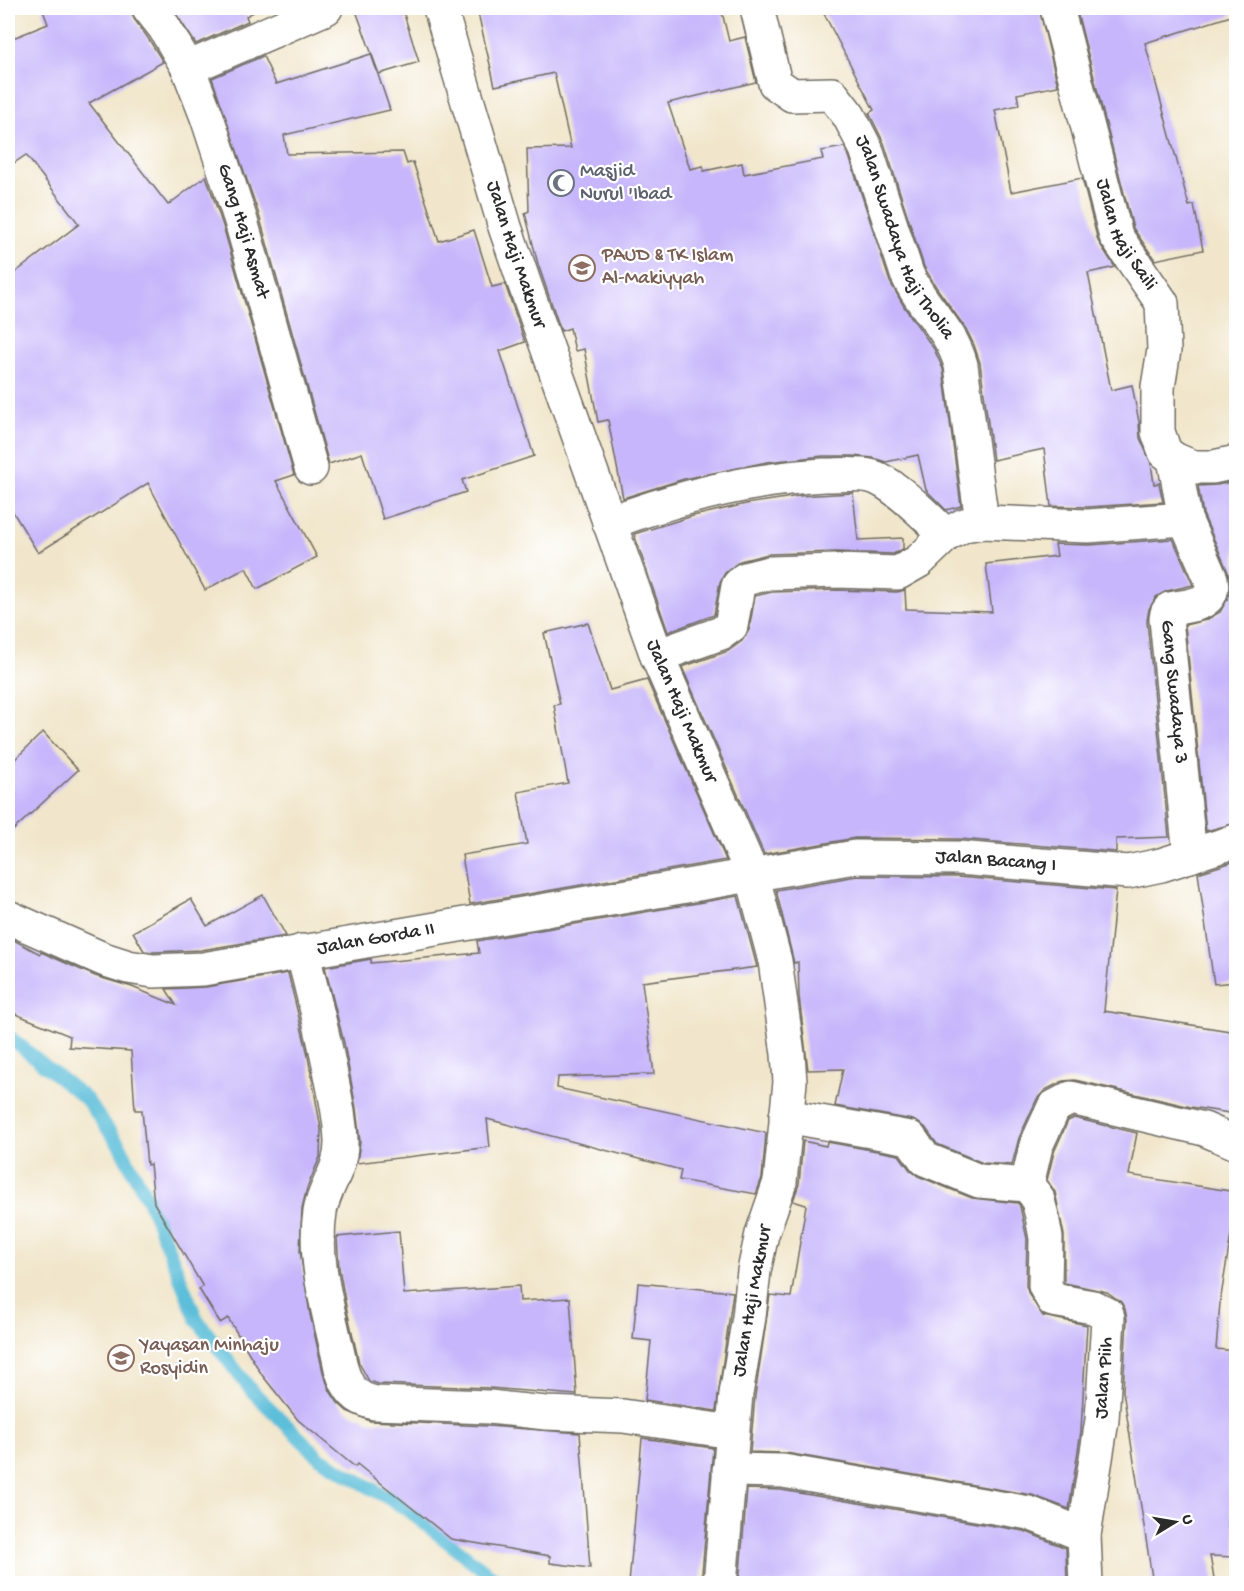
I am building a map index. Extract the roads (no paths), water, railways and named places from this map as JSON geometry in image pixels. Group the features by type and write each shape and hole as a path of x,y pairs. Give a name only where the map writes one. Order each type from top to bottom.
{"street":[{"name":"Gang Haji Asmat","path":"149,8 164,27 188,68 207,117 241,221 311,468"},
{"path":"188,68 326,8"},
{"name":"Jalan Haji Makmur","path":"440,8 505,227 609,523 657,656 752,874 775,961 790,1082 780,1182 762,1234 754,1271 750,1317 736,1394 720,1584"},
{"name":"Jalan Swadaya Haji Tholia","path":"757,8 775,83 792,95 832,94 849,116 867,148 906,274 915,292 947,331 956,347 961,365 982,522"},
{"name":"Jalan Haji Saili","path":"1057,8 1116,236 1161,303 1164,350 1158,387 1158,432 1165,452 1174,459"},
{"path":"1174,459 1193,467 1213,467 1236,462"},
{"name":"Gang Swadaya 3","path":"1174,459 1185,519 1211,579 1213,589 1211,595 1205,600 1170,609 1167,613 1190,856"},
{"path":"609,523 658,505 763,481 837,475 870,476 889,485 946,535"},
{"path":"657,656 721,633 731,626 738,586 745,579 769,573 837,571 898,573 919,561 946,535 964,525 982,522 1088,526 1185,519"},
{"name":"Jalan Bacang I","path":"752,874 855,857 958,858 1128,872 1161,866 1236,841"},
{"name":"Jalan Gorda II","path":"8,917 128,967 153,971 202,969 752,874"},
{"path":"302,951 328,1060 341,1143 339,1167 320,1208 317,1236 321,1272 344,1380 354,1394 358,1398 375,1403 623,1416 732,1432"},
{"path":"786,1116 910,1137 925,1159 979,1181 1027,1185 1036,1146 1054,1107 1071,1098 1204,1129 1236,1143"},
{"name":"Jalan Piih","path":"1027,1185 1037,1197 1042,1216 1046,1238 1045,1286 1053,1300 1093,1307 1107,1314 1108,1318 1102,1420 1084,1535 1086,1584"},
{"path":"729,1470 783,1471 1029,1513 1084,1535"}],"waterway":[{"path":"8,1036 86,1099 120,1146 151,1206 197,1320 251,1390 320,1458 405,1508 501,1584"}],"place":[{"name":"Masjid Nurul 'Ibad","path":"561,183"},
{"name":"PAUD & TK Islam Al-Makiyyah","path":"582,268"},
{"name":"Yayasan Minhaju Rosyidin","path":"121,1358"}]}
